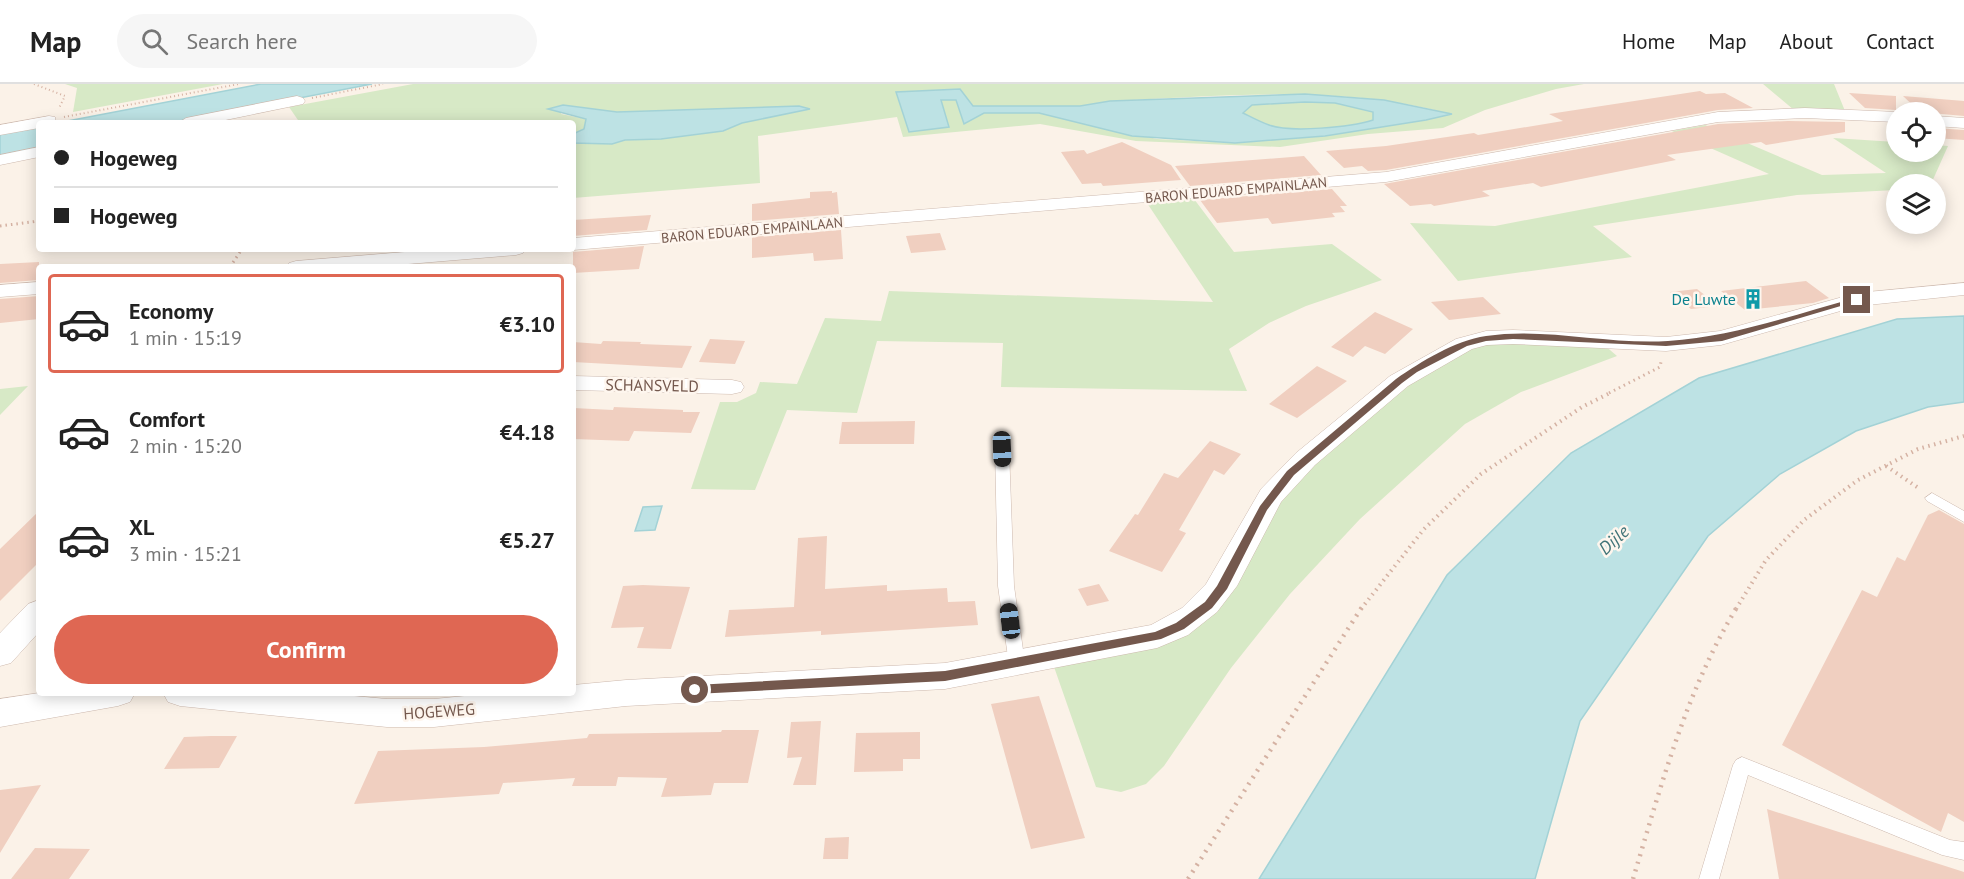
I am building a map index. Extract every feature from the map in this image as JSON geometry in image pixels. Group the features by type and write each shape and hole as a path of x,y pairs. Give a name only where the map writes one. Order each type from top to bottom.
{"street":[{"path":"201,120 297,101"},
{"name":"BARON EDUARD EMPAINLAAN","path":"576,244 1386,177 1718,117 1805,113 1886,117"},
{"path":"1946,122 1964,123"},
{"path":"0,130 36,123"},
{"path":"0,160 36,153"},
{"path":"333,264 479,252"},
{"path":"0,291 36,288"},
{"name":"HOGEWEG","path":"212,696 407,714 626,693 945,676 1157,636 1180,626 1209,605 1221,589 1263,509 1290,473 1399,381 1464,344 1486,338 1513,337 1666,344 1722,338 1857,300 1964,289"},
{"name":"SCHANSVELD","path":"576,383 732,387"},
{"path":"0,654 36,615"},
{"path":"0,713 100,696"}],"lane":[{"path":"1002,449 1006,586 1017,664"},
{"path":"1932,498 1964,517"},
{"path":"1709,879 1742,765 1949,849 1964,851"}],"path":[{"path":"34,84 65,96 51,120"},
{"path":"51,120 239,84"},
{"path":"297,101 383,84"},
{"path":"0,226 36,221"},
{"path":"1188,879 1362,607 1424,529 1482,474 1582,407 1660,367 1666,344"},
{"path":"1633,879 1681,722 1726,625 1766,560 1804,520 1858,480 1918,449 1964,436"},
{"path":"1886,466 1932,498"}],"green space":[{"path":"65,84 223,84 73,112 77,88"},
{"path":"413,84 1584,84 1556,89 1485,110 1443,128 1368,134 1280,147 1136,141 1040,124 903,137 897,117 758,136 760,183 576,198 576,143 612,144 625,140 661,139 723,131 742,123 808,109 617,112 563,105 561,114 586,119 584,129 576,133 576,120 298,120 289,107","holes":["960,89 973,106 1080,106 1110,101 1282,94 1367,99 1450,114 1325,136 1235,143 1157,139 1039,113 984,113 956,99 940,100 909,132 896,92"]},
{"path":"1763,84 1834,84 1845,111 1794,110"},
{"path":"1335,103 1373,112 1373,120 1336,127 1292,129 1269,125 1243,113 1251,105"},
{"path":"1705,125 1822,175 1886,173 1833,138 1886,141 1886,162 1941,162 1935,174 1886,174 1886,191 1797,195 1593,226 1632,257 1458,281 1410,223 1495,226 1769,174 1672,131"},
{"path":"1194,199 1234,252 1332,244 1382,280 1306,306 1269,323 1229,349 1247,391 1001,387 1003,343 877,341 857,413 787,410 755,490 691,489 720,402 737,402 756,393 760,382 797,384 825,318 881,321 889,291 1213,302 1147,203"},
{"path":"1482,343 1603,344 1617,356 1521,392 1465,424 1360,519 1290,594 1231,668 1164,766 1146,784 1121,792 1096,787 1053,664 1167,639 1283,489 1407,383"},
{"path":"28,386 0,415 0,389"}],"water":[{"path":"261,84 372,84 186,120 73,120"},
{"path":"960,89 973,106 1080,106 1110,101 1305,94 1384,100 1452,114 1325,136 1235,143 1132,136 1039,113 984,113 964,124 956,100 941,100 949,127 909,132 896,92","holes":["1335,103 1373,112 1373,120 1336,127 1291,129 1269,125 1243,113 1252,105"]},
{"path":"563,105 617,112 799,106 810,109 742,123 723,131 661,139 625,140 612,144 576,143 576,133 584,129 586,119 548,109"},
{"path":"36,127 36,149 0,156 0,134"},
{"name":"Dijle","path":"1964,316 1964,402 1928,407 1856,431 1780,474 1708,536 1580,721 1535,879 1259,879 1447,575 1571,453 1699,378 1897,319"},
{"path":"662,506 655,530 635,531 643,507"}],"building":[{"path":"1700,91 1706,94 1725,93 1753,108 1718,110 1386,170 1368,171 1362,166 1344,168 1326,151 1386,146 1474,133 1478,135 1563,121 1549,114"},
{"path":"1849,93 1896,96 1896,102 1886,102 1886,109 1865,108"},
{"path":"1903,96 1964,101 1964,116 1946,114 1946,102 1909,102"},
{"path":"1788,121 1845,122 1845,132 1766,145 1761,142 1667,155 1676,160 1541,187 1533,183 1482,191 1490,196 1434,206 1431,204 1410,206 1384,184 1718,124"},
{"path":"1946,129 1964,130 1964,140 1946,139"},
{"path":"1122,142 1171,165 1181,180 1103,186 1101,183 1082,184 1061,152 1084,150 1087,154"},
{"path":"1304,156 1321,175 1190,186 1175,166"},
{"path":"1332,189 1347,206 1340,206 1345,212 1332,213 1335,217 1272,224 1268,218 1217,223 1200,200"},
{"path":"832,191 832,193 837,192 839,214 752,221 752,204 810,198 810,192"},
{"path":"651,215 647,230 576,236 576,220"},
{"path":"841,230 843,259 814,261 813,253 752,258 752,237"},
{"path":"940,233 946,250 911,253 906,236"},
{"path":"644,246 639,269 576,273 573,252"},
{"path":"39,262 36,264 36,280 0,283 0,264"},
{"path":"1806,281 1829,298 1813,303 1745,310 1721,291"},
{"path":"1697,289 1719,306 1691,309 1670,292"},
{"path":"36,296 36,319 0,323 0,299"},
{"path":"1483,297 1501,314 1449,320 1431,302"},
{"path":"1375,312 1413,329 1385,354 1365,346 1353,357 1331,347"},
{"path":"710,339 745,341 735,364 699,362"},
{"path":"603,341 692,346 682,368 576,362 576,342 601,344"},
{"path":"1317,366 1347,381 1297,418 1269,404"},
{"path":"614,407 700,412 691,433 634,431 629,441 576,439 576,408 613,410"},
{"path":"915,421 914,444 839,444 842,422"},
{"path":"1210,441 1241,454 1224,475 1214,470 1179,530 1186,533 1162,572 1109,551 1135,514 1138,515 1164,473 1178,478"},
{"path":"1939,510 1964,524 1964,822 1948,813 1941,832 1782,745 1862,590 1877,597 1897,557 1905,561 1928,515"},
{"path":"36,514 36,565 0,601 0,549"},
{"path":"827,536 825,589 887,585 887,591 947,588 948,602 975,601 978,625 821,635 821,631 725,637 729,610 794,607 798,538"},
{"path":"1099,584 1109,601 1087,606 1078,589"},
{"path":"623,586 690,587 671,649 637,648 644,627 611,628"},
{"path":"1039,696 1085,838 1031,849 991,704"},
{"path":"821,721 816,785 793,785 802,757 787,758 791,722"},
{"path":"722,730 759,730 748,783 714,783 711,795 661,797 667,778 618,777 616,786 572,786 575,778 503,783 499,794 354,804 378,751 484,747 587,738 589,734 721,732"},
{"path":"920,732 920,759 903,759 903,771 854,772 856,733"},
{"path":"237,736 219,768 164,769 184,737"},
{"path":"41,785 0,853 0,790"},
{"path":"1767,809 1964,872 1964,879 1779,879"},
{"path":"849,837 848,859 823,859 825,838"},
{"path":"35,848 90,849 69,879 11,879"}],"place":[{"name":"De Luwte","path":"1753,299"}],"route":[{"path":"695,690 945,676 1157,636 1180,626 1209,605 1221,589 1263,509 1290,473 1399,381 1464,344 1486,338 1513,337 1666,344 1722,338 1779,324 1857,300"}]}
